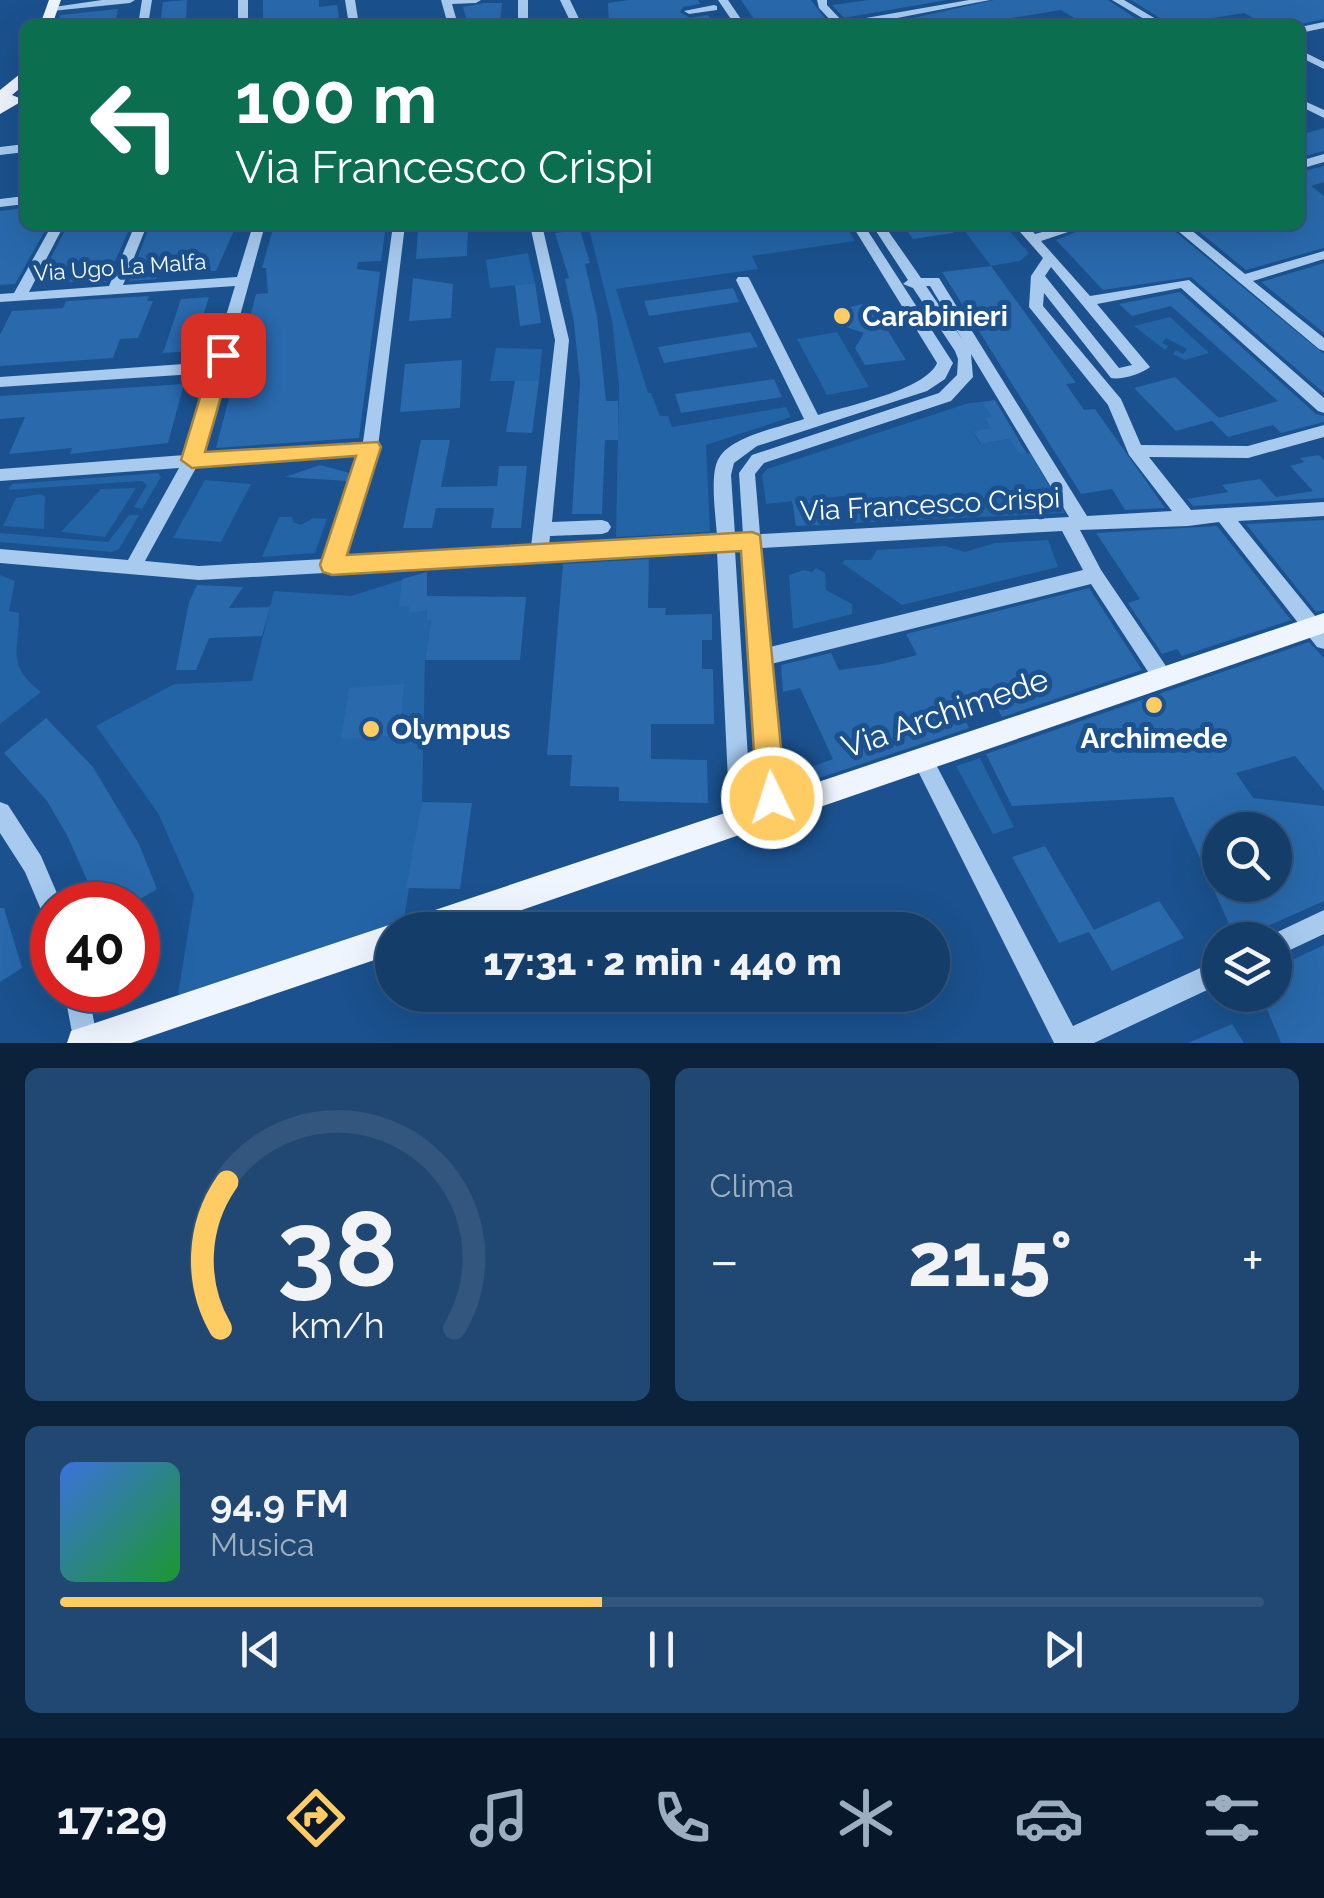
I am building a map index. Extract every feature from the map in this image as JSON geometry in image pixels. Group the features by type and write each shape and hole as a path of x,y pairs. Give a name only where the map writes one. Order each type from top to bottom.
{"main road":[{"path":"0,126 9,100"},
{"name":"Via Archimede","path":"474,912 1163,678 1320,630"},
{"path":"84,1043 375,945"}],"street":[{"path":"54,3 71,0"},
{"path":"54,3 130,0"},
{"path":"446,1 476,0"},
{"path":"871,20 985,0"},
{"path":"1117,0 1152,20"},
{"path":"826,1 822,6 837,20"},
{"path":"689,11 715,3 734,20"},
{"path":"918,12 927,20"},
{"path":"19,297 55,230"},
{"path":"114,290 139,230"},
{"path":"133,567 192,460 258,230"},
{"path":"332,565 370,447 398,230"},
{"path":"537,230 562,340 540,551"},
{"path":"861,230 945,363 992,372"},
{"path":"724,468 752,466 932,402 954,391 965,377 962,350 881,230"},
{"path":"1025,230 1142,367 1116,374"},
{"path":"1041,248 1074,230"},
{"path":"1183,230 1324,345"},
{"path":"1041,248 1036,307 1114,404 1135,451 1188,519"},
{"path":"1244,279 1324,254"},
{"path":"1038,276 1116,374 1114,404"},
{"path":"744,280 813,421"},
{"path":"898,286 934,281 992,372 1075,523 1095,575 1163,678"},
{"name":"Via Ugo La Malfa","path":"0,298 242,282"},
{"path":"1089,301 1184,284 1324,407"},
{"path":"741,822 724,468 738,447 932,382 945,363"},
{"path":"0,382 220,367"},
{"path":"932,382 954,391"},
{"path":"1135,451 1248,452 1324,431"},
{"path":"0,475 370,447"},
{"path":"738,447 752,466 752,541 772,812"},
{"name":"Via Francesco Crispi","path":"0,556 198,573 1324,509"},
{"path":"1225,517 1320,630"},
{"path":"542,529 602,527"},
{"path":"761,658 1095,575"},
{"path":"924,762 1068,1043 1202,980"},
{"path":"0,813 40,882"},
{"path":"1292,937 1324,922"},
{"path":"79,1012 84,1043"}],"shaded area":[{"path":"589,230 848,230 855,241 752,256 758,269 616,289 648,393 660,416 668,416 672,427 786,407 791,417 706,445 710,532 616,537 619,385 612,320"},
{"path":"964,230 1008,230 1029,253 1020,261 991,266"},
{"path":"528,253 535,283 490,288 486,260"},
{"path":"1170,317 1209,353 1185,360 1173,354 1176,350 1183,354 1187,349 1166,338 1162,343 1168,346 1165,350 1134,326"},
{"path":"837,332 869,387 827,395 797,339"},
{"path":"496,348 542,349 539,381 490,381"},
{"path":"982,402 991,416 985,420 990,428 973,431 980,444 1009,439 1020,455 1030,453 1065,513 853,523 844,496 766,504 762,475 767,469"},
{"path":"158,473 161,477 142,509 134,507 147,485 142,481 8,490 12,484"},
{"path":"205,480 251,484 221,542 173,538"},
{"path":"136,488 105,537 61,532 101,489"},
{"path":"41,494 45,497 44,529 3,526 16,498"},
{"path":"129,515 139,515 119,549 112,552 0,542 0,533 108,542"},
{"path":"279,517 292,517 293,522 301,525 313,518 327,519 315,553 262,557"},
{"path":"1048,540 1058,567 902,605 842,563 871,560 877,550 945,546 965,552 995,543"},
{"path":"816,568 825,573 826,590 852,604 852,614 793,629 789,575"},
{"path":"427,572 427,619 431,620 425,660 422,802 405,912 375,912 375,930 178,995 194,895 158,813 96,726 174,684 252,681 274,591 351,596"},
{"path":"0,575 15,581 9,611 19,613 17,657 23,674 41,692 0,724"},
{"path":"980,758 1014,827 993,834 956,766"}],"building":[{"path":"187,0 186,20 161,20 163,2"},
{"path":"263,0 319,0 319,7 337,5 339,20 275,18 263,19"},
{"path":"698,0 700,4 683,7 680,12 690,18 708,15 711,20 609,20 608,3"},
{"path":"741,0 811,0 826,20 755,20"},
{"path":"869,0 947,0 844,18 832,5"},
{"path":"994,0 1108,0 1135,18 1078,20 1061,10 1000,20 904,20"},
{"path":"1131,0 1324,0 1324,19 1305,23 1305,20 1257,20 1244,13 1201,20 1163,20"},
{"path":"502,3 500,20 467,20 463,7"},
{"path":"118,9 116,20 59,20 60,15"},
{"path":"1324,128 1324,151 1305,156 1305,134"},
{"path":"1324,166 1324,182 1311,186 1324,196 1324,248 1246,270 1197,230 1305,230 1305,171"},
{"path":"20,209 20,230 45,230 15,284 0,285 0,211"},
{"path":"65,230 129,230 106,282 38,282"},
{"path":"148,230 234,230 216,271 158,273 156,279 129,281"},
{"path":"273,230 385,230 381,261 358,262 357,269 380,272 359,438 216,448 256,294 268,293 266,268 262,268"},
{"path":"418,230 468,230 467,256 416,259"},
{"path":"580,230 590,263 585,264 597,316 606,401 618,401 618,440 605,440 602,514 572,514 580,382 565,279 569,278 555,233"},
{"path":"907,230 953,230 953,233 913,239"},
{"path":"1081,230 1173,230 1324,354 1324,393 1191,277 1103,290 1056,240"},
{"path":"1324,263 1324,333 1261,282"},
{"path":"991,266 1076,383 1066,384 1084,410 1095,409 1165,508 1125,510 1112,489 1081,494 942,272"},
{"path":"413,278 453,284 451,318 409,321"},
{"path":"535,283 541,323 520,326 515,285"},
{"path":"733,288 739,302 649,316 644,301"},
{"path":"1180,292 1316,414 1324,416 1324,422 1281,433 1273,425 1228,437 1212,421 1176,431 1134,388 1175,377 1219,418 1278,401 1171,306 1132,316 1119,304"},
{"path":"149,296 147,301 153,301 138,338 120,339 113,358 0,366 0,335 12,311 63,308 66,301"},
{"path":"209,297 192,351 163,353 181,299"},
{"path":"870,302 906,360 865,365 855,348 864,333 843,326 834,311"},
{"path":"750,332 758,347 664,363 658,347"},
{"path":"462,360 460,408 400,412 405,364"},
{"path":"774,379 782,397 681,413 675,394"},
{"path":"515,381 539,381 532,433 506,432"},
{"path":"184,384 168,443 70,454 72,448 9,454 25,417 0,419 0,396"},
{"path":"995,400 1027,454 1020,455 1009,439 981,444 973,431 990,428 985,419 991,416 982,402"},
{"path":"421,440 450,440 441,487 497,486 499,466 527,466 521,528 491,528 494,508 436,508 432,528 403,528"},
{"path":"1319,455 1324,460 1324,498 1193,506 1187,499 1228,492 1222,485 1260,479 1276,497 1313,491 1290,466 1304,462 1300,458"},
{"path":"320,465 350,473 347,481 285,477"},
{"path":"792,500 830,500 837,524 796,526"},
{"path":"1324,520 1324,610 1316,612 1246,524"},
{"path":"1217,526 1291,620 1182,656 1177,649 1162,654 1128,603 1140,599 1096,533"},
{"path":"649,559 648,608 666,608 665,615 712,614 712,640 702,640 702,669 713,669 714,724 651,724 651,759 707,760 708,803 619,801 619,787 570,786 572,755 547,755 563,564"},
{"path":"427,572 427,596 526,597 520,660 425,660 431,620 427,620 427,610 409,613 409,606 399,607 402,579"},
{"path":"197,585 243,587 229,608 270,607 262,636 209,638 196,670 176,670 189,602"},
{"path":"1089,588 1142,670 1002,717 996,706 964,717 969,728 807,782 811,767 833,759 800,688 783,692 781,665 831,653 839,670 882,664 917,655 906,634"},
{"path":"1309,642 1324,658 1324,791 1295,756 1236,773 1253,798 1324,806 1324,901 1277,922 1228,922 1219,902 1292,902 1292,812 1202,812 1202,863 1173,797 1012,806 986,754"},
{"path":"404,684 399,735 341,739 349,688"},
{"path":"46,718 93,767 139,844 154,882 88,882 47,801 4,753"},
{"path":"422,802 472,803 460,889 406,888"},
{"path":"1045,846 1094,930 1159,901 1184,938 1112,971 1089,932 1059,943 1012,857"},
{"path":"0,908 4,908 22,968 0,982"},
{"path":"1324,945 1324,1043 1281,1043 1268,1012 1292,1012 1292,960"},
{"path":"1232,1024 1244,1043 1188,1043"}],"place":[{"name":"Carabinieri","path":"842,316"},
{"name":"Archimede","path":"1154,705"},
{"name":"Olympus","path":"371,729"}],"route":[{"path":"223,355 192,460 370,447 332,565 752,541 772,798"}]}
